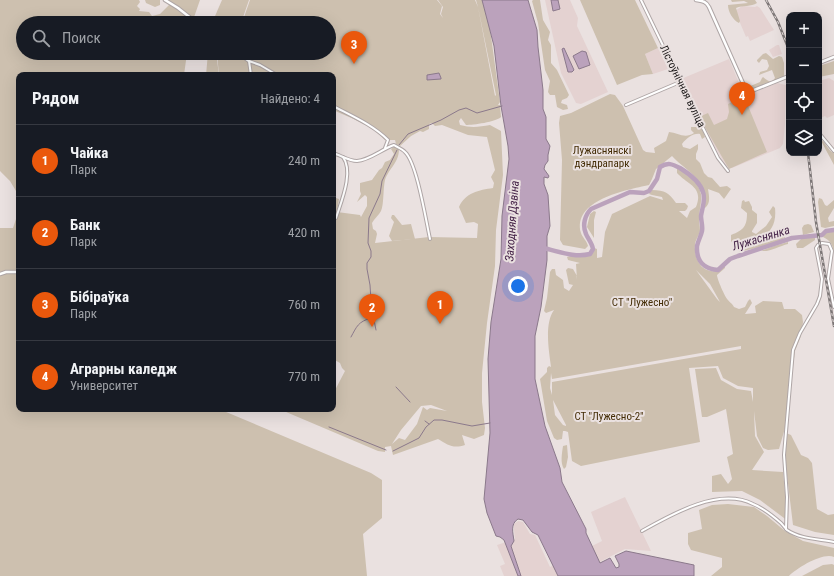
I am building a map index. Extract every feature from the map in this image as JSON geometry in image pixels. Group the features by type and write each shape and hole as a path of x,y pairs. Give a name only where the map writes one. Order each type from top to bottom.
{"street":[{"path":"165,0 189,16"},
{"name":"Лістоўнічная вуліца","path":"641,0 718,158 728,171"},
{"path":"696,0 707,3 746,90 749,92 786,77"},
{"path":"822,62 834,57"},
{"path":"251,72 249,61 272,72"},
{"path":"626,105 680,82"},
{"path":"336,108 366,124 406,152 411,163 430,239"},
{"path":"822,137 834,151"},
{"path":"385,148 388,140"},
{"path":"336,153 357,161 394,145"},
{"path":"336,218 347,178 346,161 342,156"},
{"path":"786,529 787,497 784,455 793,350 800,333 820,296 822,279 816,248 822,243 829,244 832,251 828,279 834,307"},
{"path":"0,274 6,272 16,272"},
{"path":"642,531 699,503 724,498 747,501 755,504 772,516 786,529 807,538 834,542"}],"shaded area":[{"path":"545,0 570,0 578,18 577,26 608,92 581,104 576,103 561,73"},
{"path":"742,6 757,6 760,8 774,30 750,41 748,36 746,37 735,11"},
{"path":"779,45 782,54 773,57 769,50"},
{"path":"658,48 668,69 653,74 645,54"},
{"path":"729,59 739,83 748,95 777,83 786,85 783,144 780,148 732,168 726,166 710,139 681,79"},
{"path":"829,78 834,81 834,115 827,118 825,116 822,118 822,80"},
{"path":"625,497 651,551 625,549 572,576 504,576 500,566 505,564 497,545 515,539 514,524 518,521 523,522 530,534 535,535 550,567 602,541 591,512"}],"green space":[{"path":"0,0 139,0 140,2 137,6 140,9 139,11 149,12 152,16 16,16 16,60 186,60 184,72 16,72 16,191 10,181 0,171"},
{"path":"145,0 160,0 160,5 155,7 146,3"},
{"path":"169,0 200,0 194,16 152,16 160,14 169,5"},
{"path":"222,0 249,0 243,16 215,16"},
{"path":"250,0 437,0 442,6 440,14 443,18 441,14 443,7 438,0 475,0 478,7 476,0 482,0 490,29 500,102 498,105 500,105 501,117 490,122 466,125 461,118 459,121 460,125 468,127 490,125 501,131 503,175 496,230 495,266 482,373 482,402 485,428 484,435 474,439 462,435 465,445 457,447 448,445 438,439 393,455 391,446 385,447 385,452 378,451 286,412 336,412 336,388 345,371 340,363 336,361 336,198 339,199 337,212 360,215 361,217 367,206 367,197 365,195 357,202 361,194 360,183 372,180 385,162 390,160 394,154 391,149 395,146 399,149 399,154 385,180 383,205 381,211 372,223 373,229 377,234 375,243 429,237 477,238 478,224 474,222 466,223 459,207 469,195 478,191 493,188 494,183 491,177 495,170 487,137 468,135 442,125 435,126 432,123 429,124 429,129 423,132 420,131 411,136 400,146 396,144 395,140 385,140 374,130 336,111 336,72 219,72 218,60 336,60 336,16 244,16","holes":["478,7 496,95 495,96","431,405 447,411 430,408 427,410 423,407 417,424 405,440 399,438 392,444 401,430 421,406"]},
{"path":"533,0 540,0 543,20 550,32 548,40 551,45 551,63 557,70 569,95 567,98 562,100 561,103 567,105 568,109 563,110 557,107 555,95 550,95 548,92 550,81 545,70"},
{"path":"580,0 635,0 658,48 645,54 653,74 642,75 617,85"},
{"path":"731,0 755,0 757,3 736,8 740,21 739,23 731,16 728,5 748,3 744,1 732,2"},
{"path":"766,53 773,59 779,56 782,57 784,63 784,76 748,91 746,88 760,82 763,77 768,81 774,80 775,78 772,70 759,75 760,72 767,70 769,66 767,60 762,59 759,63 757,61 763,54"},
{"path":"207,60 217,60 219,72 206,72"},
{"path":"834,61 834,74 822,76 822,65"},
{"name":"Лужаснянскі дэндрапарк","path":"610,94 615,95 623,106 643,150 646,152 655,153 654,148 666,141 669,132 688,136 694,133 691,130 691,127 698,127 703,130 705,137 702,139 700,134 693,135 682,144 683,147 690,149 698,144 696,159 700,163 704,173 708,177 712,178 720,187 727,186 731,189 724,199 719,193 708,189 709,202 705,208 704,197 699,182 672,156 656,169 649,185 603,198 592,205 585,212 580,222 582,236 587,242 588,246 585,249 563,245 560,240 562,160 559,123 560,116 571,113"},
{"path":"744,96 767,152 729,169 699,117 708,113 714,125 727,119 729,112 728,104"},
{"path":"822,140 834,153 834,165 822,143"},
{"path":"677,168 685,172 695,182 701,194 699,219 700,231 695,243 698,262 705,269 711,271 715,271 725,266 725,268 717,275 721,288 732,305 739,309 745,307 750,299 752,303 745,314 756,313 755,306 763,301 782,302 784,309 795,309 802,315 803,322 801,336 795,351 785,428 779,449 768,450 763,448 757,436 754,411 755,436 764,452 752,470 783,472 788,521 760,500 742,491 712,492 712,476 721,474 728,484 732,479 727,457 733,454 726,409 707,417 702,417 695,369 716,368 721,380 737,389 751,391 753,402 753,388 738,386 723,378 718,366 689,368 700,442 581,466 572,461 568,432 563,431 562,439 557,440 554,438 547,421 540,379 547,372 547,368 549,366 551,367 548,346 548,330 554,310 546,313 544,311 550,272 552,269 555,269 556,275 563,280 564,288 569,291 573,285 569,284 566,270 568,268 573,269 577,276 576,264 580,263 568,260 567,257 588,256 594,248 597,249 597,258 602,257 605,232 612,214 650,196 663,200 662,197 649,194 652,190 666,193 676,203 685,203 688,206 687,209 685,211 679,211 687,218 690,211 696,207 698,195 694,187 677,173","holes":["696,270 710,284 720,302 717,299","741,346 741,349 552,382 552,395 550,388 551,373 552,379","553,400 566,426 563,425 555,415"]},
{"path":"819,198 822,199 827,206 834,200 834,208 828,218 829,222 834,221 834,226 825,228 821,227 818,202"},
{"path":"744,200 745,202 749,201 752,210 757,214 757,223 752,232 756,234 766,226 772,217 769,212 773,206 775,208 775,217 773,225 764,236 758,240 734,245 731,241 731,235 742,229 746,221 747,213 741,208 742,201"},
{"path":"594,211 596,212 594,220 594,238 587,227 590,214"},
{"path":"392,215 394,215 402,225 411,224 415,239 392,241 389,236 394,222 391,218"},
{"path":"16,219 16,412 226,412 371,473 382,480 382,518 363,534 367,576 0,576 0,228 13,228"},
{"path":"804,225 811,225 814,232 803,235 802,228"},
{"path":"834,231 834,254 831,244 823,237 825,232"},
{"path":"785,236 785,238 765,246 739,252 740,248 765,242 774,237"},
{"path":"815,237 815,240 803,248 797,248 796,244 802,238"},
{"path":"788,242 788,244 772,250 761,251 774,246"},
{"path":"786,433 791,435 801,455 808,458 812,463 817,509 828,515 834,514 834,535 815,532 793,525 786,467"},
{"path":"567,445 568,457 566,467 564,469 562,452 563,446"},
{"path":"728,504 754,507 785,531 803,541 834,548 834,557 829,556 817,559 804,565 789,576 711,576 722,567 722,558 691,550 688,544 688,533 702,529 699,510 712,505"},
{"path":"823,565 834,565 834,576 802,576"}],"water":[{"name":"Заходняя Дзвіна","path":"482,0 528,0 537,30 543,90 543,109 546,117 546,139 550,146 548,161 544,169 549,176 548,178 544,177 544,184 548,195 550,226 547,236 547,260 541,307 535,336 535,379 545,426 560,468 562,482 586,529 586,533 600,563 610,558 616,568 619,567 615,556 626,551 694,565 694,576 558,576 538,535 532,532 523,520 518,519 515,521 513,526 514,541 511,546 521,576 518,576 504,540 496,536 487,513 484,499 490,433 488,359 491,322 501,259 502,216 509,159 494,46"},
{"path":"551,0 558,0 560,9 553,11"},
{"path":"564,48 574,70 572,72 568,72 562,49"},
{"path":"582,51 586,52 590,65 579,69 573,56"},
{"path":"439,73 441,79 427,80 427,75"}],"waterway":[{"path":"399,145 408,134 441,120 459,110 466,108 477,113 502,106"},
{"path":"351,337 358,325 372,316 370,285 367,269 367,263 371,257 371,251 368,243 369,218 380,194 382,181 397,150"},
{"name":"Лужаснянка","path":"543,248 572,255 590,254 593,249 584,227 589,211 630,192 644,193 649,191 657,179 660,167 668,164 680,168 690,175 697,181 703,192 704,201 701,216 702,233 697,246 697,251 702,263 709,268 718,270 730,259 792,238 822,235 826,231 834,230"},
{"path":"372,318 374,320 376,330"},
{"path":"396,387 410,402"},
{"path":"393,451 419,438 426,427 434,420 442,420 472,426 490,423"},
{"path":"425,421 429,424"},
{"path":"329,427 386,450"}],"railway":[{"path":"766,0 778,22 788,48"},
{"path":"808,156 816,222 834,326"}],"place":[{"name":"Бібіраўка","path":"354,64"},
{"name":"Аграрны каледж","path":"742,115"},
{"name":"Чайка","path":"440,324"},
{"name":"Банк","path":"372,327"}],"park label":[{"name":"СТ \"Лужесно\"","path":"642,302"},
{"name":"СТ \"Лужесно-2\"","path":"609,416"}]}
